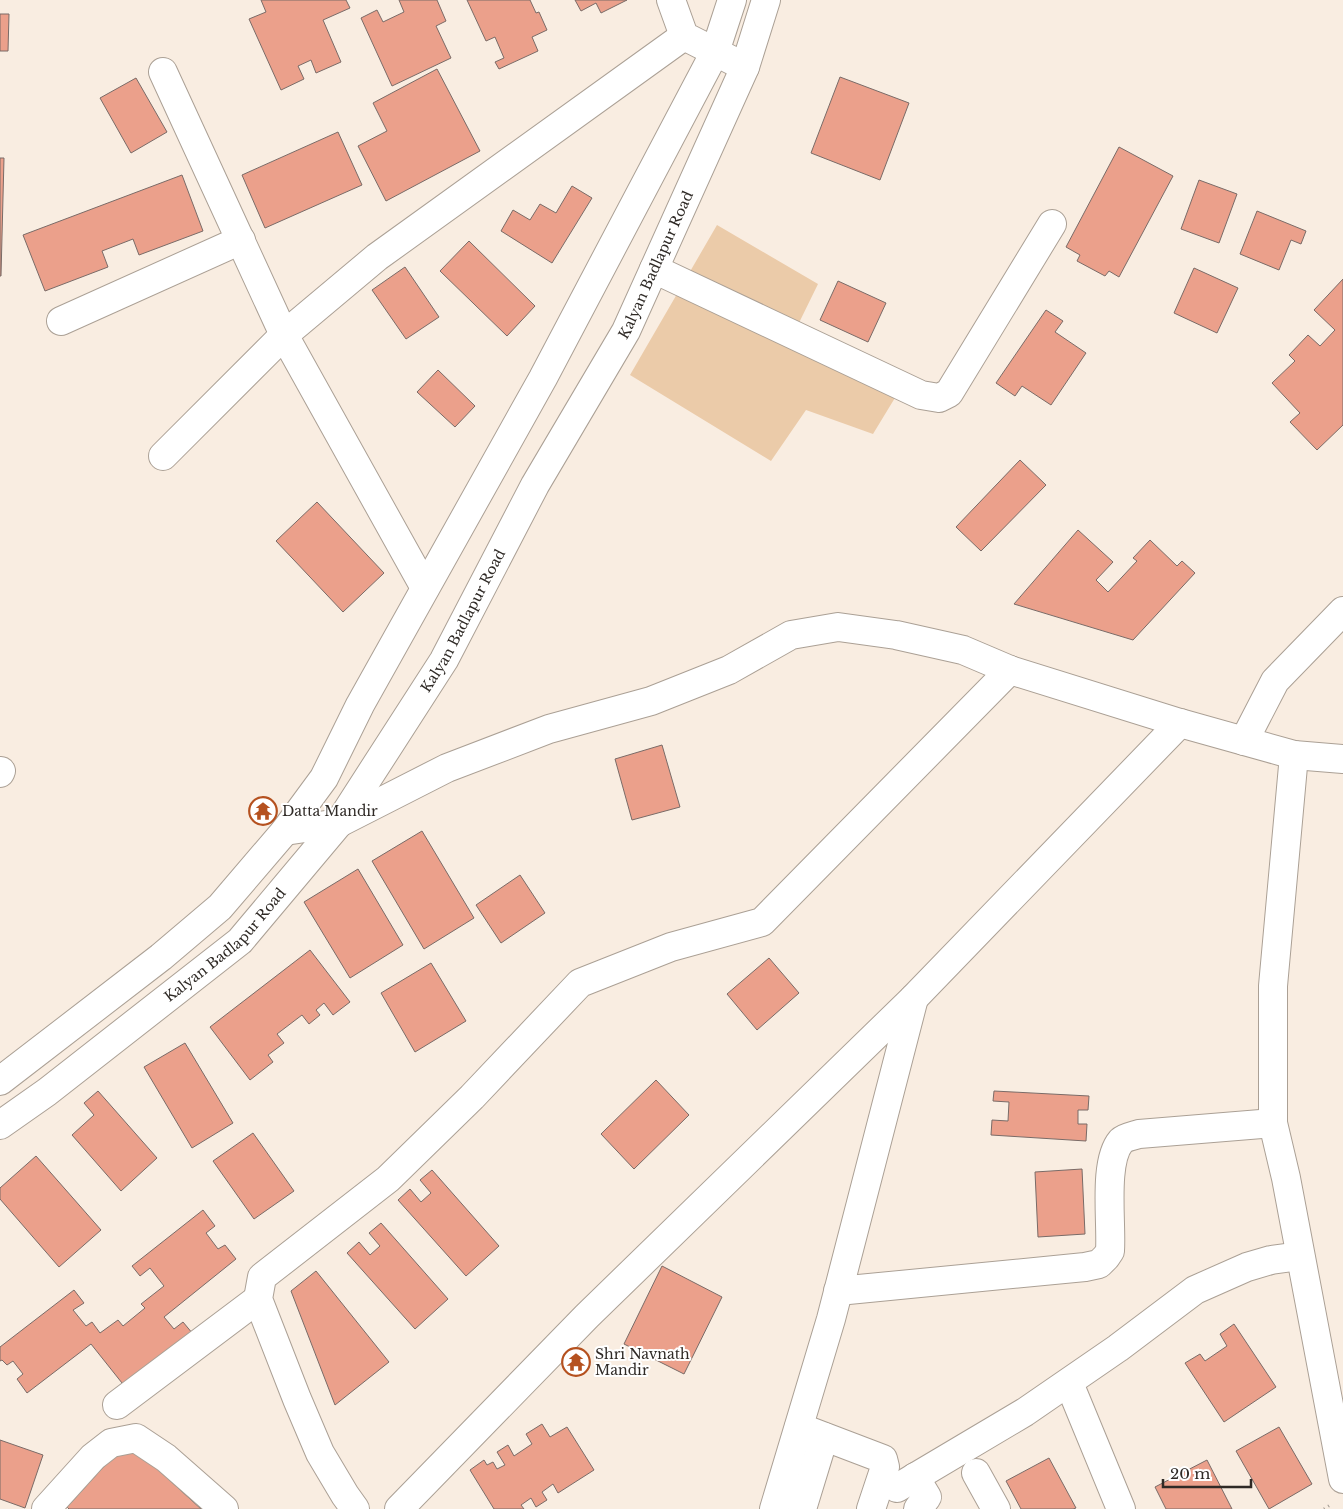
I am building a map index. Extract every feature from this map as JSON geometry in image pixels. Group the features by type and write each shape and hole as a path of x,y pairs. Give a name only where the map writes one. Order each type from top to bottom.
{"street":[{"path":"671,0 684,36 744,67"},
{"path":"0,1081 161,957 220,906 285,831 324,778 360,705 543,378 715,52 732,0"},
{"name":"Kalyan Badlapur Road","path":"0,1125 48,1092 240,941 339,823 444,660 536,485 626,331 744,67 766,0"},
{"path":"163,456 284,335 376,257 684,36"},
{"path":"163,72 284,335 425,588"},
{"path":"654,269 921,395 939,398 949,393 1052,224"},
{"path":"61,321 241,240"},
{"path":"1244,741 1275,681 1343,611"},
{"path":"285,831 339,823 447,768 549,729 651,702 729,670 791,635 838,627 896,635 963,650 1010,670 1180,723 1294,754 1343,759"},
{"path":"355,1509 320,1453 296,1399 258,1299 262,1277 388,1179 472,1097 580,982 671,947 762,922 1010,670"},
{"path":"399,1509 587,1316 914,998 1180,723"},
{"path":"1294,754 1272,986 1272,1123 1286,1178 1343,1479"},
{"path":"774,1509 838,1291 914,998"},
{"path":"838,1291 1046,1272 1099,1264 1110,1251 1111,1168 1115,1150 1123,1140 1139,1134 1272,1123"},
{"path":"918,1509 927,1496 906,1483 1025,1412 1069,1383 1196,1290 1255,1265 1271,1260 1300,1256"},
{"path":"117,1405 258,1299"},
{"path":"1069,1383 1121,1509"},
{"path":"798,1428 883,1459 885,1467 871,1509"},
{"path":"802,1509 824,1437"},
{"path":"46,1509 93,1457 111,1444 136,1438 166,1458 224,1509"},
{"path":"976,1473 996,1509"}],"shaded area":[{"path":"717,225 818,284 795,331 904,383 873,434 806,410 771,461 630,375"}],"building":[{"path":"261,0 346,0 350,8 323,20 341,62 316,73 311,60 298,66 304,79 281,90 249,19 266,12"},
{"path":"399,0 437,0 446,21 436,26 451,58 392,86 361,18 377,10 383,22 404,12"},
{"path":"467,0 530,0 536,13 539,12 547,30 532,37 538,51 499,69 495,62 504,58 495,37 486,41"},
{"path":"575,0 627,0 601,13 596,3 581,11"},
{"path":"0,14 9,14 8,51 0,51"},
{"path":"437,69 480,151 386,201 358,146 387,131 373,103"},
{"path":"840,77 909,103 880,180 811,153"},
{"path":"136,78 167,132 131,153 100,98"},
{"path":"338,132 362,185 265,228 242,175"},
{"path":"1119,147 1173,176 1119,277 1109,271 1105,276 1077,261 1080,255 1066,247"},
{"path":"0,158 4,158 1,276 0,276"},
{"path":"182,175 203,231 139,255 133,239 102,251 108,267 45,291 23,235"},
{"path":"1199,180 1237,194 1219,243 1181,229"},
{"path":"572,186 592,198 552,263 501,231 513,210 530,220 540,204 556,213"},
{"path":"1257,211 1306,231 1301,244 1291,240 1279,270 1240,254"},
{"path":"469,241 535,306 507,336 440,271"},
{"path":"405,267 439,317 406,339 372,290"},
{"path":"1194,268 1238,288 1217,333 1174,313"},
{"path":"1343,279 1343,425 1317,450 1290,422 1300,413 1272,383 1295,361 1289,355 1308,335 1320,346 1335,330 1314,310"},
{"path":"838,281 886,303 868,342 820,320"},
{"path":"1046,310 1063,321 1055,332 1086,353 1051,405 1022,386 1015,396 996,383"},
{"path":"438,370 475,406 455,427 417,392"},
{"path":"1020,460 1046,485 981,551 956,527"},
{"path":"317,502 384,573 343,612 276,541"},
{"path":"1078,530 1113,562 1096,580 1108,592 1137,561 1133,558 1150,540 1177,566 1182,561 1195,573 1133,640 1014,604"},
{"path":"662,745 680,807 632,820 615,759"},
{"path":"422,831 474,918 424,949 372,861"},
{"path":"358,869 403,945 350,978 304,902"},
{"path":"520,875 545,913 501,943 476,905"},
{"path":"310,950 350,1002 333,1015 324,1003 316,1010 320,1015 309,1024 302,1015 277,1034 284,1043 268,1055 273,1062 250,1080 210,1027"},
{"path":"769,958 799,993 757,1030 727,994"},
{"path":"431,963 466,1021 415,1052 381,993"},
{"path":"185,1043 233,1123 192,1148 144,1067"},
{"path":"656,1080 689,1115 634,1169 601,1134"},
{"path":"98,1091 157,1158 121,1191 72,1135 94,1115 84,1103"},
{"path":"994,1091 1089,1096 1088,1110 1078,1110 1078,1124 1087,1124 1086,1141 991,1135 992,1120 1008,1121 1009,1102 993,1101"},
{"path":"253,1133 294,1191 254,1219 213,1161"},
{"path":"36,1156 101,1230 59,1267 0,1199 0,1188"},
{"path":"1082,1169 1085,1234 1038,1237 1035,1172"},
{"path":"432,1170 499,1246 466,1276 398,1200 410,1189 421,1202 431,1193 420,1180"},
{"path":"203,1210 215,1226 206,1233 218,1249 225,1245 236,1259 164,1317 174,1329 183,1322 193,1334 126,1388 91,1344 27,1393 17,1379 23,1374 13,1361 7,1365 2,1360 0,1361 0,1347 74,1290 84,1303 73,1310 86,1326 92,1322 100,1333 118,1320 123,1326 145,1308 141,1304 164,1286 150,1268 140,1276 132,1266"},
{"path":"381,1223 448,1299 415,1329 347,1253 359,1242 370,1255 380,1246 369,1233"},
{"path":"662,1266 722,1297 684,1374 624,1344"},
{"path":"316,1271 389,1362 335,1405 291,1291"},
{"path":"1234,1324 1276,1387 1224,1422 1185,1363 1200,1354 1205,1361 1227,1346 1220,1334"},
{"path":"542,1424 550,1437 567,1427 594,1470 558,1493 553,1484 542,1492 547,1500 536,1507 531,1498 521,1505 524,1509 494,1509 470,1470 484,1460 487,1465 493,1462 497,1469 505,1465 497,1452 508,1445 514,1456 532,1444 526,1434"},
{"path":"1279,1427 1312,1484 1269,1509 1236,1451"},
{"path":"0,1440 43,1455 25,1508 0,1499"},
{"path":"127,1441 201,1509 69,1509 67,1507"},
{"path":"1049,1458 1076,1508 1021,1509 1006,1481"},
{"path":"1207,1460 1232,1509 1166,1509 1155,1487"}],"place":[{"name":"Datta Mandir","path":"263,811"},
{"name":"Shri Navnath Mandir","path":"576,1362"}]}
